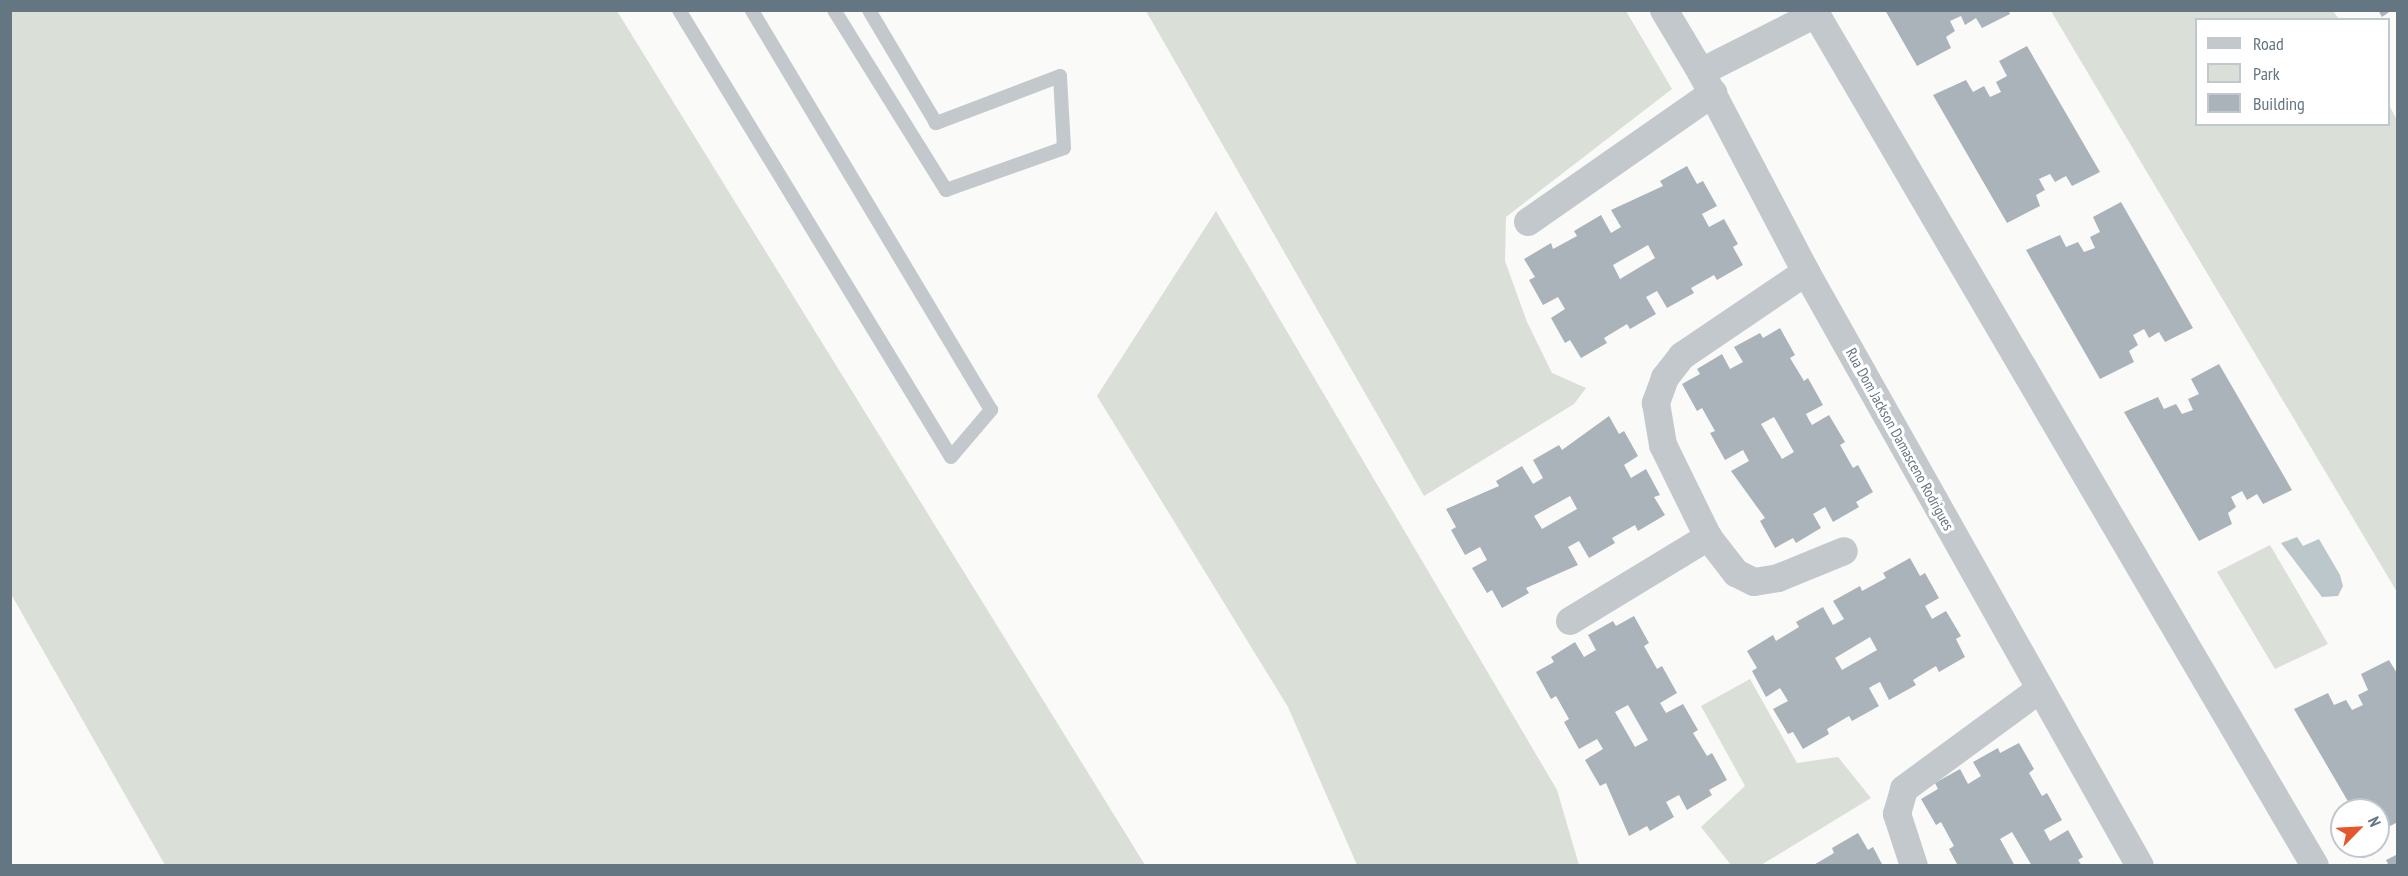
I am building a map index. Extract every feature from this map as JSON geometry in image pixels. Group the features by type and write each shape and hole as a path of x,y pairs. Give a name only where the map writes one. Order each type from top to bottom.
{"street":[{"name":"Rua Dom Jackson Damasceno Rodrigues","path":"1664,10 1707,83 1806,272 2140,866"},
{"path":"1528,222 1707,83 1816,12 2315,866"},
{"path":"1806,272 1682,356 1665,378 1656,403 1663,445 1708,537 1736,573 1754,582 1778,578 1844,551"},
{"path":"1570,621 1708,537"},
{"path":"1914,866 1897,814 1904,789 2040,689"}],"lane":[{"path":"679,10 951,457 991,410 752,10"},
{"path":"834,10 945,190 1064,148 1060,76 936,123 869,10"}],"green space":[{"path":"10,11 617,11 1145,865 165,865 11,594"},
{"path":"1146,11 1626,11 1672,89 1506,217 1505,261 1527,322 1552,373 1586,388 1574,404 1424,496"},
{"path":"2051,11 2333,11 2338,18 2195,18 2195,126 2390,126 2390,107 2397,120 2397,592"},
{"path":"1216,211 1557,790 1579,865 1357,865 1288,707 1097,396"},
{"path":"2270,545 2328,644 2275,669 2217,572"},
{"path":"1750,679 1797,763 1838,757 1871,798 1761,865 1731,865 1701,827 1745,786 1701,706"}],"shaded area":[{"path":"2297,537 2303,546 2319,539 2340,575 2343,586 2338,596 2322,597 2281,543"}],"building":[{"path":"1885,10 2008,10 2010,14 1982,28 1976,18 1965,25 1961,16 1950,21 1955,31 1946,37 1951,48 1917,66"},
{"path":"2378,10 2392,10 2382,17"},
{"path":"2027,46 2100,172 2072,186 2066,176 2055,182 2050,174 2039,179 2045,190 2036,195 2040,206 2007,223 1933,95 1966,80 1973,92 1984,86 1990,97 2001,92 1996,82 2007,76 1999,61"},
{"path":"1687,166 1697,184 1703,181 1717,206 1702,214 1709,227 1724,219 1738,244 1733,247 1743,265 1717,280 1714,275 1691,288 1694,293 1667,308 1657,291 1646,297 1656,314 1630,329 1627,324 1604,338 1607,343 1581,358 1570,340 1565,343 1551,318 1565,309 1558,297 1543,305 1529,280 1535,277 1524,259 1551,243 1553,249 1577,236 1574,231 1601,215 1611,233 1621,227 1611,210 1663,186 1660,181","holes":["1648,245 1655,258 1620,279 1613,265"]},
{"path":"2121,202 2193,328 2165,342 2159,332 2149,338 2144,329 2133,335 2138,345 2129,351 2134,362 2100,379 2026,250 2060,235 2066,247 2078,242 2084,252 2095,248 2090,237 2100,232 2093,217"},
{"path":"1780,328 1795,355 1790,358 1804,381 1808,378 1823,405 1806,414 1809,420 1812,425 1829,415 1845,442 1840,445 1853,468 1858,465 1873,492 1856,502 1859,507 1833,522 1825,507 1813,514 1821,528 1796,543 1793,538 1775,548 1760,521 1765,518 1731,471 1749,461 1743,450 1725,460 1710,433 1715,431 1702,408 1697,411 1682,384 1700,374 1697,369 1722,354 1730,369 1743,362 1734,347 1760,333 1763,338","holes":["1774,417 1794,452 1782,459 1761,424"]},
{"path":"2219,364 2292,490 2263,504 2257,494 2247,500 2242,491 2231,497 2236,507 2228,513 2232,524 2199,541 2124,412 2158,397 2164,409 2176,404 2182,414 2193,410 2188,399 2199,394 2191,379"},
{"path":"1609,416 1619,434 1624,431 1638,456 1624,465 1631,478 1646,469 1660,495 1654,497 1665,515 1638,531 1635,525 1612,538 1615,543 1589,558 1579,541 1568,547 1578,565 1526,588 1529,593 1502,608 1492,590 1487,593 1472,568 1487,560 1480,547 1465,555 1451,530 1456,527 1446,509 1499,486 1496,481 1522,466 1533,484 1543,478 1533,460 1559,445 1562,450","holes":["1570,496 1577,509 1542,529 1534,516"]},
{"path":"1910,558 1920,576 1925,573 1939,598 1925,606 1932,619 1946,611 1961,636 1956,639 1965,657 1939,672 1936,666 1913,680 1916,685 1889,700 1880,682 1874,685 1869,688 1879,706 1852,721 1849,716 1827,729 1829,734 1803,749 1793,732 1788,734 1773,709 1788,701 1780,688 1766,697 1752,671 1757,668 1747,651 1773,635 1776,641 1799,627 1796,622 1823,607 1833,625 1844,619 1833,601 1860,586 1862,591 1886,578 1883,573","holes":["1870,637 1877,650 1842,670 1835,658"]},
{"path":"1634,616 1649,643 1644,646 1657,669 1662,666 1677,693 1660,703 1666,713 1683,704 1698,730 1693,733 1707,756 1712,753 1727,780 1709,790 1712,795 1687,810 1679,795 1666,802 1674,817 1650,831 1647,826 1629,836 1606,783 1600,786 1585,760 1603,749 1597,739 1579,749 1564,722 1569,719 1556,696 1551,699 1536,672 1554,662 1551,657 1575,642 1584,657 1596,650 1588,635 1613,621 1616,626","holes":["1628,705 1648,740 1635,747 1615,712"]},
{"path":"2389,660 2398,675 2398,822 2390,826 2390,798 2346,798 2294,709 2328,693 2334,705 2346,700 2352,710 2363,705 2358,695 2368,690 2361,674"},
{"path":"2019,743 2034,769 2029,773 2042,796 2047,793 2062,820 2044,830 2050,841 2068,830 2083,857 2078,860 2082,866 2032,866 2012,832 2000,839 2015,866 1958,866 1949,849 1954,846 1941,822 1936,825 1921,799 1938,789 1935,783 1960,769 1968,784 1981,776 1973,762 1998,748 2000,753"},
{"path":"1858,833 1868,850 1873,847 1883,866 1812,866 1834,853 1832,848"},
{"path":"2398,854 2398,866 2389,866 2386,860"}]}
